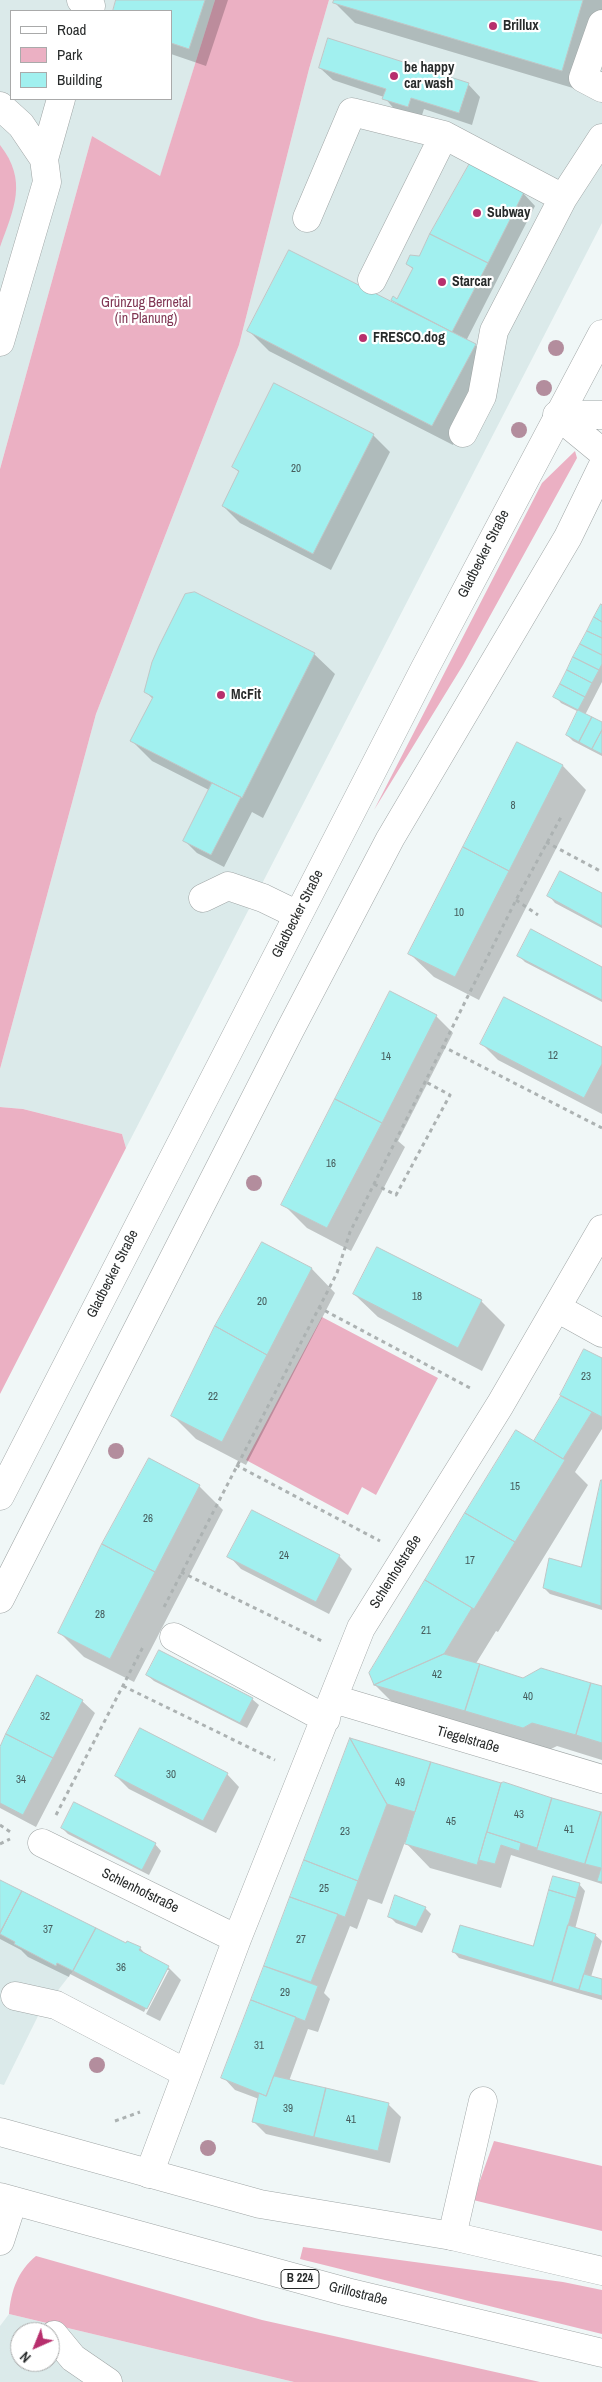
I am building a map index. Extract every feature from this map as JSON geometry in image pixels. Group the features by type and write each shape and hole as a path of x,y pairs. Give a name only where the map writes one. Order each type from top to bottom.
{"main road":[{"path":"602,24 583,78 602,88"},
{"path":"0,342 47,182 44,159 62,100"},
{"path":"0,106 21,125 44,159"},
{"path":"307,218 352,112 444,134 563,198"},
{"path":"372,280 444,134"},
{"path":"463,433 482,396 494,331 563,198 601,144"},
{"name":"Gladbecker Straße","path":"0,1496 557,415 602,334"},
{"path":"557,415 602,415"},
{"path":"557,415 602,452"},
{"path":"0,1598 262,1083 390,839 568,537 602,467"},
{"path":"204,898 228,886 263,898 298,915"},
{"name":"Schlenhofstraße","path":"149,2174 238,1939 330,1709 350,1654 362,1628 500,1405 602,1229"},
{"path":"557,1308 602,1333"},
{"name":"Tiegelstraße","path":"174,1637 330,1709 602,1780"},
{"name":"Schlenhofstraße","path":"30,1840 238,1939"},
{"path":"14,1996 56,2005 186,2073"},
{"path":"452,2236 483,2101"},
{"path":"0,2132 260,2204 452,2236 602,2271"},
{"path":"0,2241 6,2199"},
{"name":"Grillostraße","path":"6,2199 346,2292 602,2353"},
{"path":"60,2342 73,2358 108,2382"}],"path":[{"path":"162,1610 318,1306 338,1273 350,1232 516,900 561,817"},
{"path":"546,842 602,872"},
{"path":"516,900 538,915"},
{"path":"442,1046 602,1128"},
{"path":"374,1184 396,1195 450,1095 424,1081"},
{"path":"318,1306 500,1405"},
{"path":"236,1465 407,1555"},
{"path":"181,1572 350,1654"},
{"path":"0,1825 30,1840 123,1686 145,1643"},
{"path":"123,1686 303,1774"}],"shaded area":[{"path":"0,0 215,0 160,177 92,136 0,469"},
{"path":"329,0 602,0 602,223 126,1148 122,1134 23,1109 0,1107 0,1069 96,714 239,345 309,69"},
{"path":"22,1891 96,1928 73,1971 38,2016 4,2085 0,2084 0,1932"},
{"path":"9,2314 43,2322 10,2322 10,2372 60,2372 60,2326 294,2382 0,2382 0,2326"}],"green space":[{"name":"Grünzug Bernetal (in Planung)","path":"215,0 329,0 309,69 239,345 96,714 0,1069 0,469 92,136 160,176"},
{"path":"0,145 9,158 14,171 16,195 10,220 0,247"},
{"path":"575,451 577,458 463,665 374,810 542,483"},
{"path":"0,1107 23,1109 122,1134 126,1148 0,1394"},
{"path":"322,1317 438,1378 376,1495 362,1487 348,1515 246,1460"},
{"path":"494,2141 602,2166 602,2231 473,2200"},
{"path":"303,2247 563,2282 602,2290 602,2334 300,2259"},
{"path":"36,2256 262,2320 540,2382 294,2382 60,2326 60,2322 43,2322 9,2314 16,2282"}],"building":[{"path":"116,0 205,0 189,49 172,43 172,10 113,10"},
{"name":"Brillux","path":"334,0 583,0 562,71 333,3"},
{"name":"be happy car wash","path":"328,38 469,83 459,113 411,98 408,107 382,99 386,89 319,68"},
{"name":"Subway","path":"470,163 524,192 488,263 430,234"},
{"name":"Starcar","path":"430,234 488,263 452,332 391,300 393,296 397,299 413,268 406,264 410,255 419,256"},
{"name":"FRESCO.dog","path":"289,250 476,344 432,426 247,331"},
{"path":"274,383 374,434 313,554 222,506 239,471 232,467"},
{"name":"McFit","path":"195,592 315,653 242,798 130,741 153,697 144,692 152,662 185,594"},
{"path":"602,605 602,622 594,617"},
{"path":"594,617 602,622 602,638 587,631"},
{"path":"587,631 602,638 602,655 580,644"},
{"path":"580,644 602,655 602,664 599,670 573,657"},
{"path":"573,657 599,670 592,683 567,670"},
{"path":"567,670 592,683 585,697 560,684"},
{"path":"560,684 585,697 578,710 553,697"},
{"path":"578,710 592,717 579,742 566,735"},
{"path":"592,717 602,722 602,730 592,749 579,742"},
{"path":"602,730 602,754 592,749"},
{"path":"517,742 563,765 509,871 463,847"},
{"path":"212,783 241,797 211,855 183,841"},
{"path":"463,847 509,871 455,977 408,954"},
{"path":"560,871 602,893 602,926 547,896"},
{"path":"531,929 602,967 602,1000 517,956"},
{"path":"390,991 437,1015 382,1123 335,1099"},
{"path":"504,997 602,1047 602,1064 584,1098 480,1044"},
{"path":"335,1099 382,1123 327,1228 281,1205"},
{"path":"262,1242 312,1268 267,1355 215,1326"},
{"path":"377,1247 482,1300 458,1348 353,1294"},
{"path":"215,1326 267,1355 222,1442 171,1416"},
{"path":"584,1349 602,1358 602,1417 560,1395"},
{"path":"561,1396 592,1412 563,1459 534,1441"},
{"path":"516,1430 565,1460 515,1542 465,1513"},
{"path":"149,1458 200,1485 155,1572 102,1544"},
{"path":"601,1480 601,1606 543,1588 549,1558 581,1567"},
{"path":"252,1510 340,1555 316,1602 227,1557"},
{"path":"465,1513 515,1542 474,1609 425,1580"},
{"path":"102,1544 155,1572 110,1659 58,1633"},
{"path":"425,1580 472,1608 444,1654 374,1685 369,1673"},
{"path":"159,1650 253,1698 240,1723 146,1675"},
{"path":"444,1654 480,1664 465,1711 374,1685"},
{"path":"480,1664 523,1678 541,1668 591,1683 576,1735 532,1723 523,1728 465,1711"},
{"path":"37,1675 83,1700 53,1758 6,1734"},
{"path":"591,1683 602,1686 602,1743 576,1735"},
{"path":"140,1728 228,1773 203,1821 115,1776"},
{"path":"6,1734 53,1758 23,1815 0,1803 0,1747"},
{"path":"350,1738 387,1804 358,1881 304,1860"},
{"path":"350,1738 431,1762 415,1812 387,1804"},
{"path":"431,1762 501,1783 477,1865 405,1844"},
{"path":"504,1782 552,1798 537,1848 487,1832 501,1783"},
{"path":"552,1798 601,1812 585,1864 537,1850"},
{"path":"74,1802 156,1843 142,1870 61,1828"},
{"path":"601,1812 602,1882 597,1881 601,1868 585,1864"},
{"path":"487,1832 521,1843 519,1851 501,1845 495,1864 479,1860"},
{"path":"304,1860 358,1881 345,1917 290,1897"},
{"path":"553,1876 580,1883 576,1898 549,1890"},
{"path":"0,1880 22,1891 0,1932"},
{"path":"549,1890 576,1898 552,1982 452,1952 460,1925 533,1946"},
{"path":"22,1891 96,1928 73,1971 57,1963 56,1966 14,1944 15,1942 0,1934"},
{"path":"395,1895 426,1907 416,1927 388,1917"},
{"path":"290,1897 338,1914 311,1982 264,1966"},
{"path":"568,1925 596,1934 579,1990 552,1982"},
{"path":"96,1928 126,1943 127,1941 141,1947 139,1950 169,1966 147,2009 73,1971"},
{"path":"264,1966 318,1986 305,2021 251,2000"},
{"path":"584,1974 602,1979 602,1996 579,1990"},
{"path":"251,2000 296,2017 266,2096 221,2078"},
{"path":"274,2076 326,2088 314,2137 252,2122 259,2093 266,2096"},
{"path":"326,2088 389,2103 378,2151 314,2137"}],"place":[{"name":"Brillux","path":"493,26"},
{"name":"be happy car wash","path":"394,76"},
{"name":"Subway","path":"477,213"},
{"name":"Starcar","path":"442,282"},
{"name":"FRESCO.dog","path":"363,338"},
{"name":"McFit","path":"221,695"}]}
